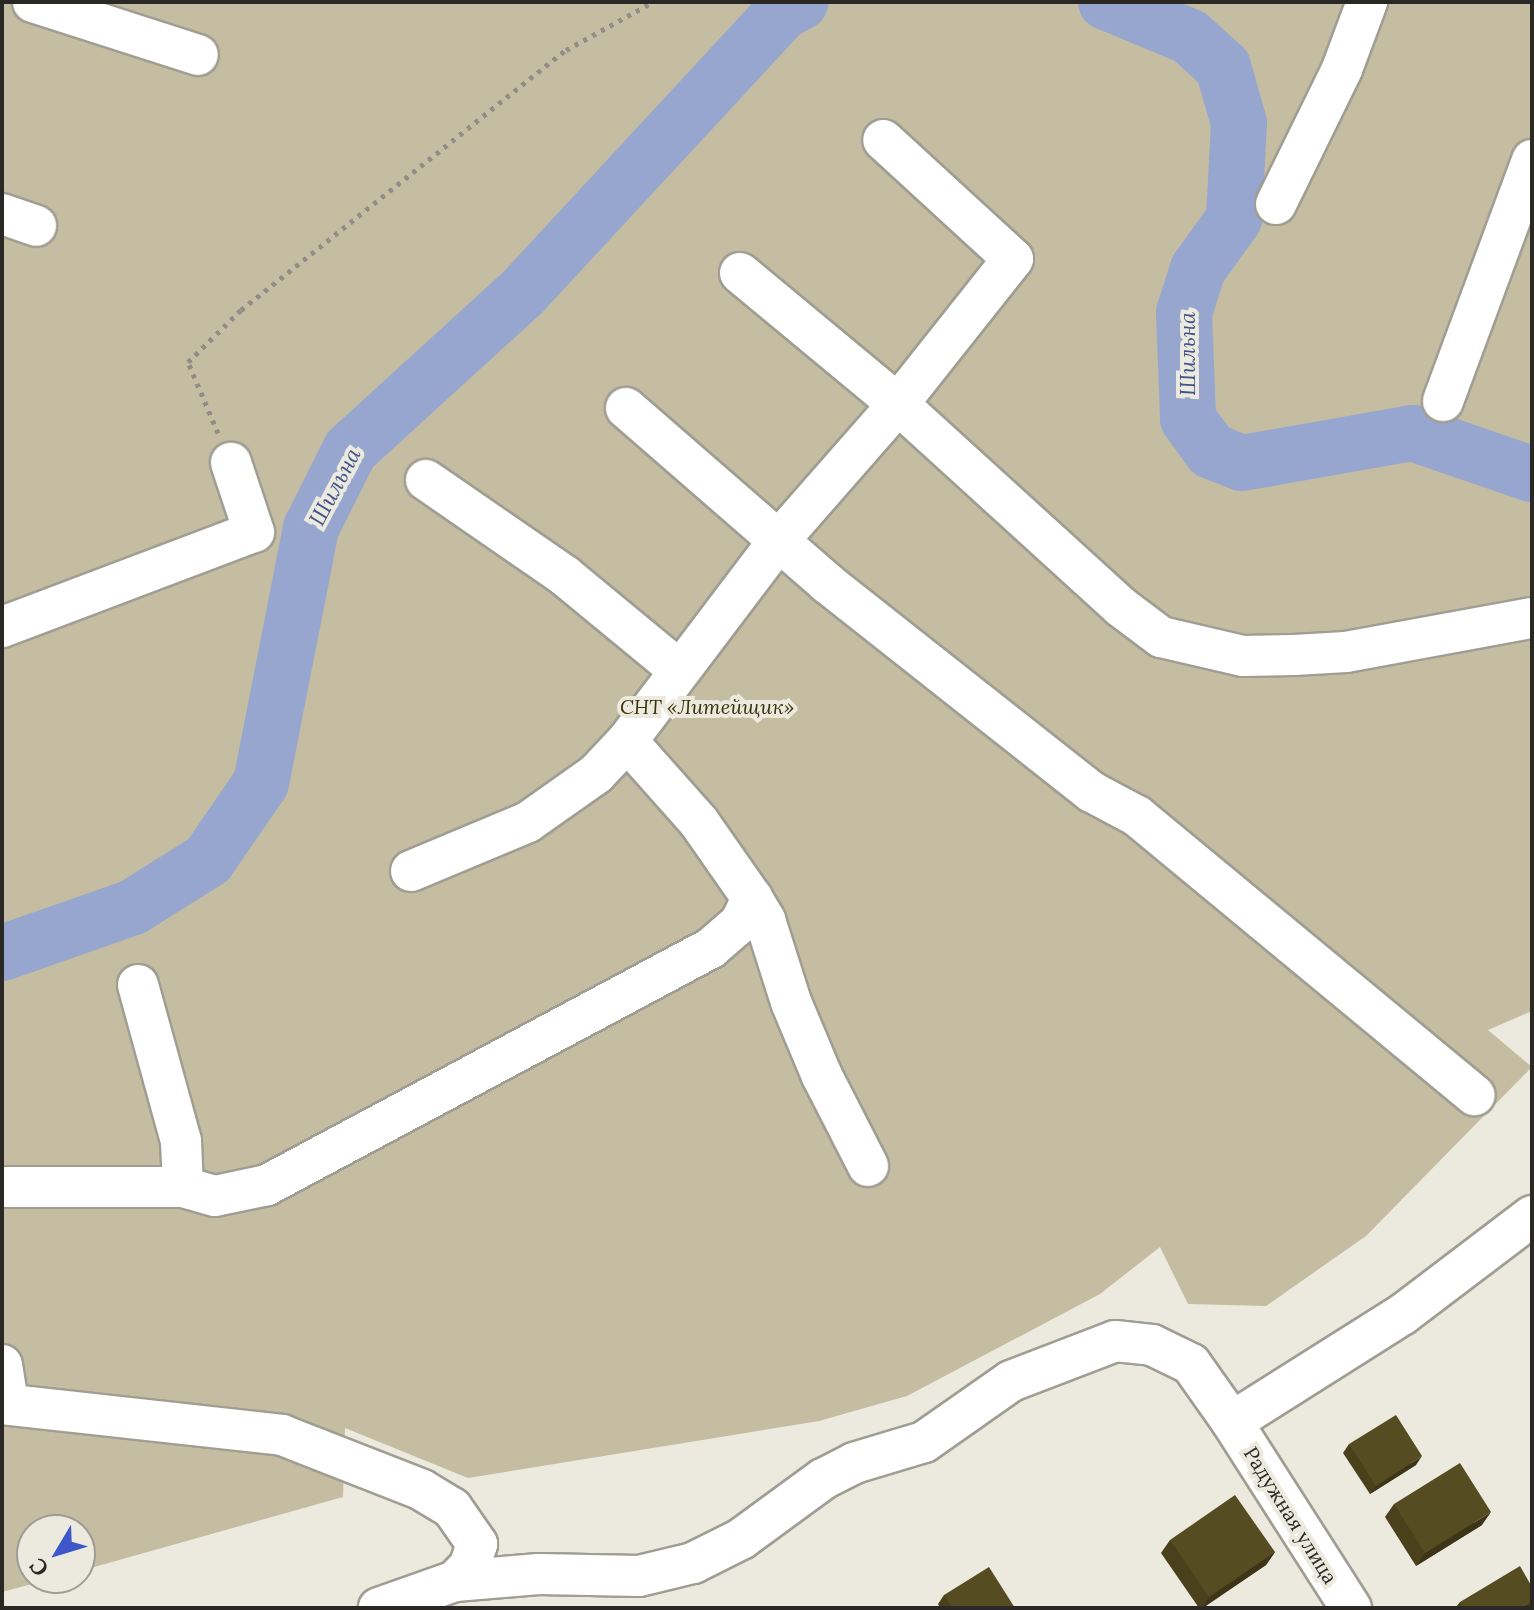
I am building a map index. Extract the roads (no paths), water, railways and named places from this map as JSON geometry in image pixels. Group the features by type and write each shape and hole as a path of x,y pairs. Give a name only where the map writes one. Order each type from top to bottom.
{"street":[{"path":"33,2 198,55"},
{"path":"1276,204 1342,69 1367,2"},
{"path":"411,871 528,822 596,774 627,741 678,669 780,539 898,404 1013,259 883,140"},
{"path":"1443,401 1532,160"},
{"path":"740,273 898,404 1121,607 1161,637 1243,656 1307,654 1346,652 1532,618"},
{"path":"626,408 827,583 1092,792 1137,816 1474,1095"},
{"path":"2,627 254,532 231,463"},
{"path":"426,480 565,576 678,669"},
{"path":"627,741 699,822 765,920 791,1002 822,1076 868,1166"},
{"path":"2,1187 183,1187 215,1196 267,1185 711,948 740,923 752,898"},
{"path":"138,985 181,1141 183,1187"},
{"path":"1232,1422 1403,1314 1532,1216"},
{"name":"Радужная улица","path":"379,1608 455,1581 539,1574 639,1576 693,1563 741,1539 823,1479 854,1463 924,1442 1011,1381 1115,1341 1152,1345 1191,1364 1232,1422 1351,1608"},
{"path":"2,1365 5,1404 282,1435 331,1451 422,1490 468,1524 477,1544 469,1567 455,1581"}],"waterway":[{"name":"Шильна","path":"2,953 133,907 208,860 261,783 311,528 350,450 523,292 782,12 801,2"},
{"name":"Шильна","path":"1106,2 1190,37 1223,67 1239,123 1234,219 1198,269 1184,313 1188,419 1211,451 1242,463 1412,433 1532,474"}],"park label":[{"name":"СНТ «Литейщик»","path":"707,706"}]}
